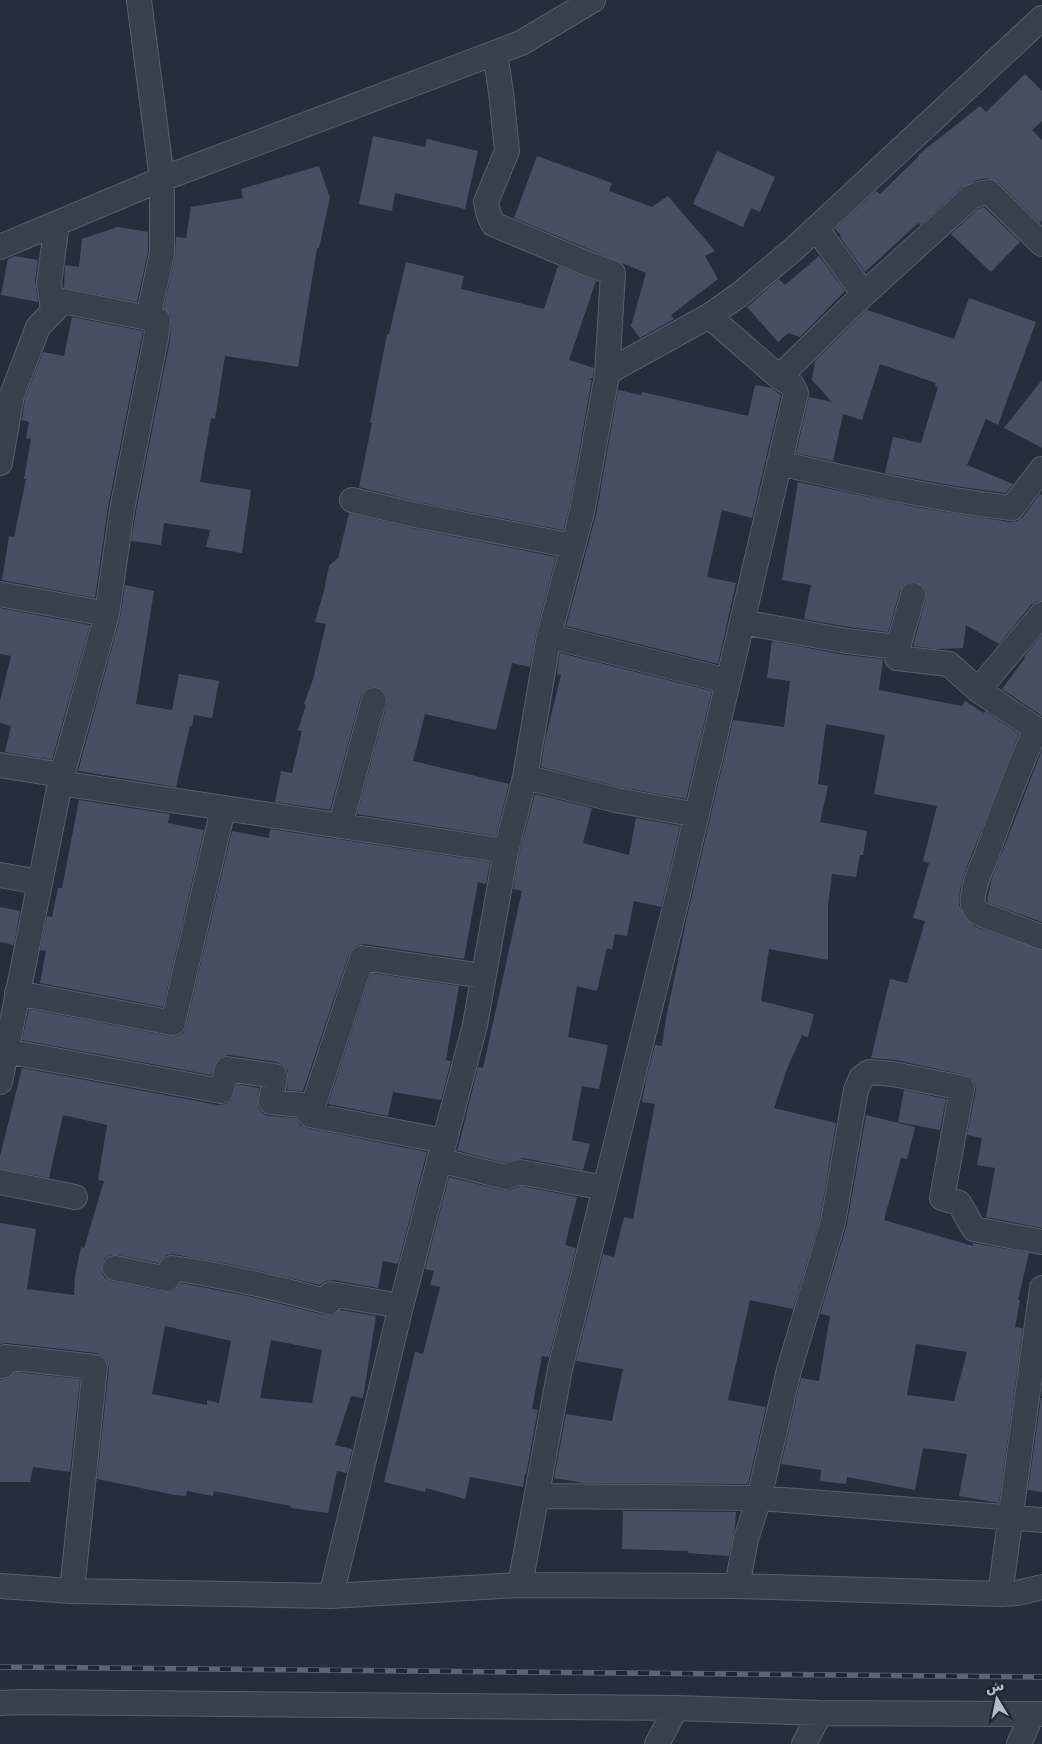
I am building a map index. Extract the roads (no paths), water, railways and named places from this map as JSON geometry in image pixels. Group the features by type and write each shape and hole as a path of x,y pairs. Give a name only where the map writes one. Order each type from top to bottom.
{"street":[{"path":"139,0 162,179 162,253 148,318"},
{"path":"0,247 162,179 521,43 593,0"},
{"path":"607,375 615,368 709,316 738,295 816,228 1042,18"},
{"path":"331,1596 401,1306 475,1025 506,851 524,777 549,636 582,512 607,375 613,273 493,224 489,216 486,202 507,151 495,53"},
{"path":"779,377 864,294 971,196 989,192 1042,244"},
{"path":"53,310 49,283 57,223"},
{"path":"816,228 864,294"},
{"path":"0,463 12,395 38,328 53,310 63,301 158,320 122,510 107,614 61,779 0,1082"},
{"path":"520,1585 560,1369 697,815 796,393 792,385 779,377 709,316"},
{"path":"779,463 890,488 971,503 1012,508 1042,469"},
{"path":"352,500 415,515 573,546"},
{"path":"0,594 107,614"},
{"path":"913,595 898,647 897,658 949,664 978,690 1039,726 1013,782 980,871 973,904 976,911 983,915 1042,937"},
{"path":"978,690 1042,614"},
{"path":"742,622 847,641 898,647"},
{"path":"549,636 728,681"},
{"path":"340,826 374,700"},
{"path":"0,765 61,779 224,809 506,851"},
{"path":"524,777 616,800 697,815"},
{"path":"17,993 174,1023 224,809"},
{"path":"0,875 40,882"},
{"path":"484,976 362,958 310,1115 442,1151 504,1177 520,1172 605,1188"},
{"path":"6,1052 220,1091 227,1070 275,1076 271,1102 313,1106"},
{"path":"737,1586 746,1539 759,1498 789,1370 833,1222 856,1090 860,1078 869,1072 893,1074 962,1088 942,1198 959,1203 974,1229 1042,1242"},
{"path":"0,1182 75,1197"},
{"path":"115,1268 168,1279 171,1268 180,1269 272,1287 329,1302 331,1294 401,1306"},
{"path":"1000,1594 1040,1318 1042,1288"},
{"path":"0,1366 3,1366 6,1357 94,1367 72,1591"},
{"path":"537,1496 759,1498 1042,1520"},
{"path":"0,1586 72,1591 331,1596 520,1585 737,1586 1000,1594 1018,1593 1042,1587"},
{"path":"0,1703 676,1708 820,1713 1037,1714"},
{"path":"657,1744 676,1708"},
{"path":"804,1744 820,1713"},
{"path":"1019,1744 1037,1714"}],"railway":[{"path":"0,1667 1042,1677"}]}
